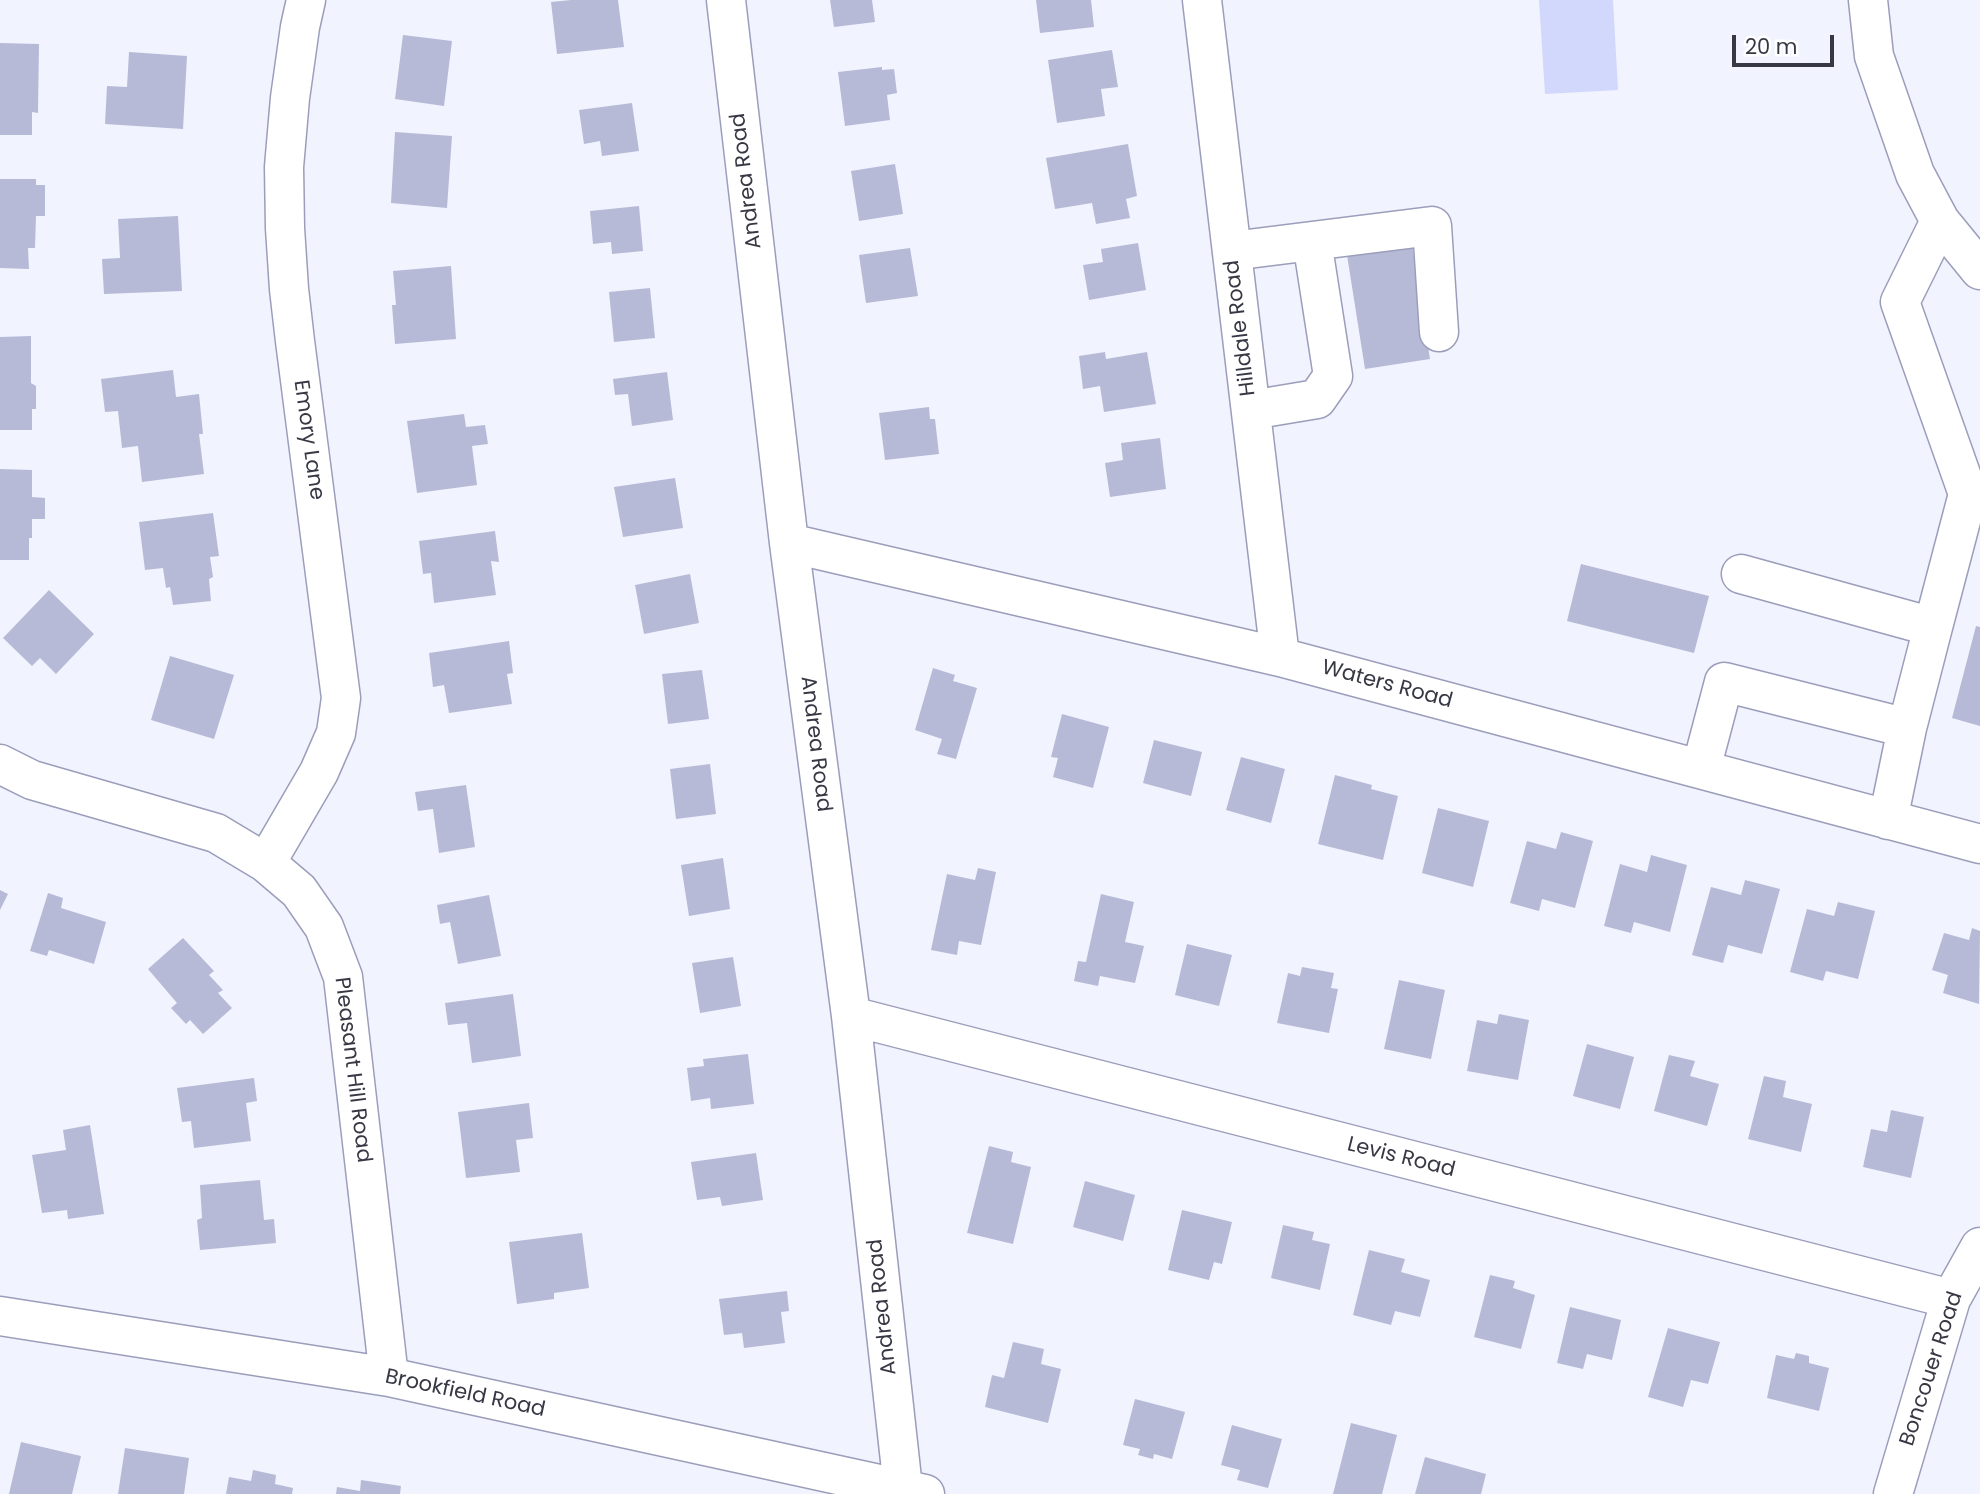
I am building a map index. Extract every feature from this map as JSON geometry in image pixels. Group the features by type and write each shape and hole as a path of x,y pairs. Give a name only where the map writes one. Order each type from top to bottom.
{"street":[{"name":"Emory Lane","path":"266,863 319,772 336,733 341,698 295,341 285,228 284,167 290,97 306,0"},
{"name":"Andrea Road","path":"726,0 789,543 914,1491"},
{"name":"Hilldale Road","path":"1202,0 1280,657"},
{"path":"1867,0 1874,56 1915,174 1940,221 1980,270"},
{"path":"1888,820 1907,728 1933,627 1966,557 1968,494 1900,302 1940,221"},
{"path":"1232,251 1432,226 1439,332"},
{"path":"1251,410 1317,399 1333,376 1312,241"},
{"name":"Waters Road","path":"789,543 1280,657 1980,844"},
{"path":"1741,574 1933,627"},
{"path":"1701,769 1724,682 1907,728"},
{"name":"Pleasant Hill Road","path":"0,764 32,780 216,833 266,863 299,891 324,927 343,977 389,1377"},
{"name":"Levis Road","path":"851,1016 1951,1300"},
{"name":"Boncouer Road","path":"1893,1494 1951,1300 1980,1247"},
{"name":"Brookfield Road","path":"0,1316 389,1377 914,1491"}],"shaded area":[{"path":"1539,0 1613,0 1618,90 1545,94"}],"building":[{"path":"618,0 624,47 557,54 551,2"},
{"path":"830,0 872,0 875,22 834,27"},
{"path":"1036,0 1091,0 1094,27 1040,33"},
{"path":"403,35 452,41 444,106 395,99"},
{"path":"0,43 39,44 38,113 32,112 32,135 0,135"},
{"path":"1112,50 1118,87 1101,89 1105,116 1057,123 1048,60"},
{"path":"129,52 187,56 183,129 105,124 107,86 127,87"},
{"path":"882,67 882,70 894,69 897,93 887,95 890,120 845,126 838,72"},
{"path":"632,103 639,151 602,156 600,141 584,144 579,110"},
{"path":"395,132 452,136 447,208 391,203"},
{"path":"1128,144 1137,196 1126,199 1130,218 1096,224 1092,203 1055,209 1046,158"},
{"path":"895,164 903,214 859,221 851,171"},
{"path":"0,179 36,179 36,185 45,185 45,216 36,216 35,248 28,248 29,269 0,268"},
{"path":"639,206 643,251 612,254 611,242 593,244 590,211"},
{"path":"178,216 182,291 104,294 102,259 120,258 118,219"},
{"path":"1138,243 1146,290 1089,300 1083,265 1103,262 1101,249"},
{"path":"1412,244 1430,359 1365,369 1347,255"},
{"path":"910,248 918,296 866,303 859,255"},
{"path":"451,266 456,339 395,344 393,271"},
{"path":"650,288 655,338 614,342 609,292"},
{"path":"31,336 31,383 36,386 32,430 0,430 0,337"},
{"path":"1105,352 1106,359 1147,352 1156,404 1104,412 1100,386 1083,389 1079,356"},
{"path":"173,370 176,397 199,394 203,434 199,434 204,474 142,482 138,446 122,448 118,411 105,412 101,379"},
{"path":"667,372 673,420 632,426 628,394 615,395 613,379"},
{"path":"929,407 930,419 935,419 939,454 885,460 879,413"},
{"path":"464,414 466,427 485,425 488,444 472,446 477,485 417,493 407,421"},
{"path":"1160,438 1166,489 1110,497 1105,463 1123,460 1121,443"},
{"path":"0,469 32,470 32,497 45,498 45,519 32,519 29,560 0,560"},
{"path":"675,478 683,528 623,537 614,487"},
{"path":"213,513 219,556 210,557 213,577 209,579 211,601 173,605 170,587 166,588 163,568 145,570 139,522"},
{"path":"495,531 499,562 491,561 496,595 434,603 431,573 423,574 419,541"},
{"path":"1581,564 1709,596 1694,653 1567,621"},
{"path":"690,574 699,623 644,634 635,585"},
{"path":"49,590 94,634 56,674 40,658 32,666 3,638"},
{"path":"1976,626 1980,627 1980,726 1952,718"},
{"path":"509,641 513,673 507,674 512,704 449,713 444,685 433,687 429,653"},
{"path":"170,656 234,675 214,739 151,720"},
{"path":"933,668 955,675 953,681 977,688 956,759 937,754 942,739 915,730"},
{"path":"702,670 709,719 668,724 662,674"},
{"path":"1062,714 1109,727 1093,788 1053,777 1058,758 1051,757"},
{"path":"1154,740 1202,752 1191,796 1143,783"},
{"path":"1241,757 1285,769 1271,823 1226,810"},
{"path":"710,764 716,814 676,819 670,769"},
{"path":"1335,775 1372,785 1371,789 1398,796 1383,860 1318,844"},
{"path":"466,785 475,847 439,853 433,809 418,811 415,792"},
{"path":"1438,808 1489,821 1473,887 1422,873"},
{"path":"1561,832 1593,841 1575,908 1542,899 1539,911 1510,903 1527,841 1556,849"},
{"path":"1651,855 1687,865 1670,932 1634,922 1631,933 1604,926 1620,864 1647,872"},
{"path":"723,858 730,909 689,916 681,865"},
{"path":"978,868 996,872 981,945 959,941 957,955 931,950 947,874 975,880"},
{"path":"1745,880 1780,889 1762,954 1728,945 1723,963 1692,955 1711,887 1741,895"},
{"path":"0,890 8,894 0,910"},
{"path":"48,893 63,898 61,908 106,922 94,964 49,950 47,956 30,951"},
{"path":"1101,894 1134,902 1125,942 1144,946 1135,983 1100,976 1098,986 1074,981 1078,961 1086,962"},
{"path":"489,895 501,956 458,964 450,922 440,924 437,905"},
{"path":"1838,902 1875,911 1858,979 1826,971 1823,981 1790,972 1807,909 1834,916"},
{"path":"1972,928 1980,931 1979,1004 1943,993 1948,975 1932,970 1944,933 1969,940"},
{"path":"183,938 214,971 209,975 223,990 218,993 232,1008 203,1034 190,1020 186,1024 171,1008 177,1003 148,969"},
{"path":"1187,944 1232,955 1219,1006 1175,995"},
{"path":"733,957 741,1006 700,1013 692,963"},
{"path":"1302,967 1334,973 1331,988 1338,989 1329,1033 1277,1023 1288,973 1300,976"},
{"path":"1399,980 1445,990 1431,1059 1384,1049"},
{"path":"513,994 521,1056 472,1063 467,1023 448,1025 445,1003"},
{"path":"1499,1014 1529,1020 1518,1080 1467,1071 1477,1020 1497,1024"},
{"path":"1587,1044 1634,1057 1620,1109 1573,1096"},
{"path":"748,1054 754,1104 711,1109 710,1098 691,1101 687,1068 704,1066 703,1059"},
{"path":"1669,1055 1695,1061 1690,1076 1719,1084 1707,1126 1654,1111"},
{"path":"1764,1076 1786,1081 1783,1097 1812,1104 1801,1152 1748,1139"},
{"path":"254,1078 257,1101 246,1103 251,1141 194,1148 191,1121 182,1122 177,1088"},
{"path":"529,1103 533,1138 516,1140 520,1172 466,1178 458,1112"},
{"path":"1891,1110 1924,1117 1911,1178 1863,1167 1871,1129 1887,1132"},
{"path":"90,1125 104,1214 68,1219 67,1210 42,1213 32,1155 66,1150 63,1130"},
{"path":"989,1146 1013,1152 1011,1162 1031,1167 1013,1244 967,1233"},
{"path":"756,1153 763,1200 722,1206 720,1197 697,1200 691,1162"},
{"path":"260,1180 264,1220 274,1219 276,1243 200,1250 197,1220 202,1218 200,1185"},
{"path":"1085,1181 1135,1195 1123,1241 1073,1227"},
{"path":"1182,1210 1232,1222 1222,1264 1214,1262 1209,1280 1168,1270"},
{"path":"1283,1225 1314,1232 1312,1240 1330,1244 1320,1290 1271,1278"},
{"path":"582,1233 589,1288 554,1293 554,1299 517,1304 509,1242"},
{"path":"1369,1250 1405,1259 1401,1272 1430,1280 1420,1317 1395,1311 1391,1325 1353,1315"},
{"path":"1490,1275 1515,1281 1513,1288 1535,1295 1521,1349 1474,1337"},
{"path":"787,1291 789,1311 781,1312 785,1343 744,1348 742,1333 724,1335 719,1299"},
{"path":"1570,1307 1621,1320 1612,1360 1587,1354 1583,1369 1557,1363"},
{"path":"1668,1328 1720,1342 1708,1384 1691,1380 1683,1407 1648,1397"},
{"path":"1013,1342 1044,1349 1041,1364 1061,1369 1048,1423 985,1407 992,1375 1004,1378"},
{"path":"1796,1353 1809,1356 1809,1363 1829,1368 1819,1411 1767,1398 1776,1355 1794,1359"},
{"path":"1135,1399 1185,1412 1172,1459 1154,1454 1153,1459 1138,1455 1140,1449 1123,1445"},
{"path":"1351,1423 1397,1435 1382,1494 1333,1494"},
{"path":"1232,1425 1282,1439 1268,1488 1237,1480 1240,1470 1221,1465"},
{"path":"21,1442 81,1456 72,1494 9,1494"},
{"path":"125,1448 189,1458 184,1494 118,1494"},
{"path":"1425,1457 1486,1474 1481,1494 1415,1494"},
{"path":"253,1470 276,1475 275,1484 293,1488 292,1494 226,1494 229,1477 251,1481"},
{"path":"361,1480 401,1486 400,1494 336,1494 337,1487 360,1491"}]}
